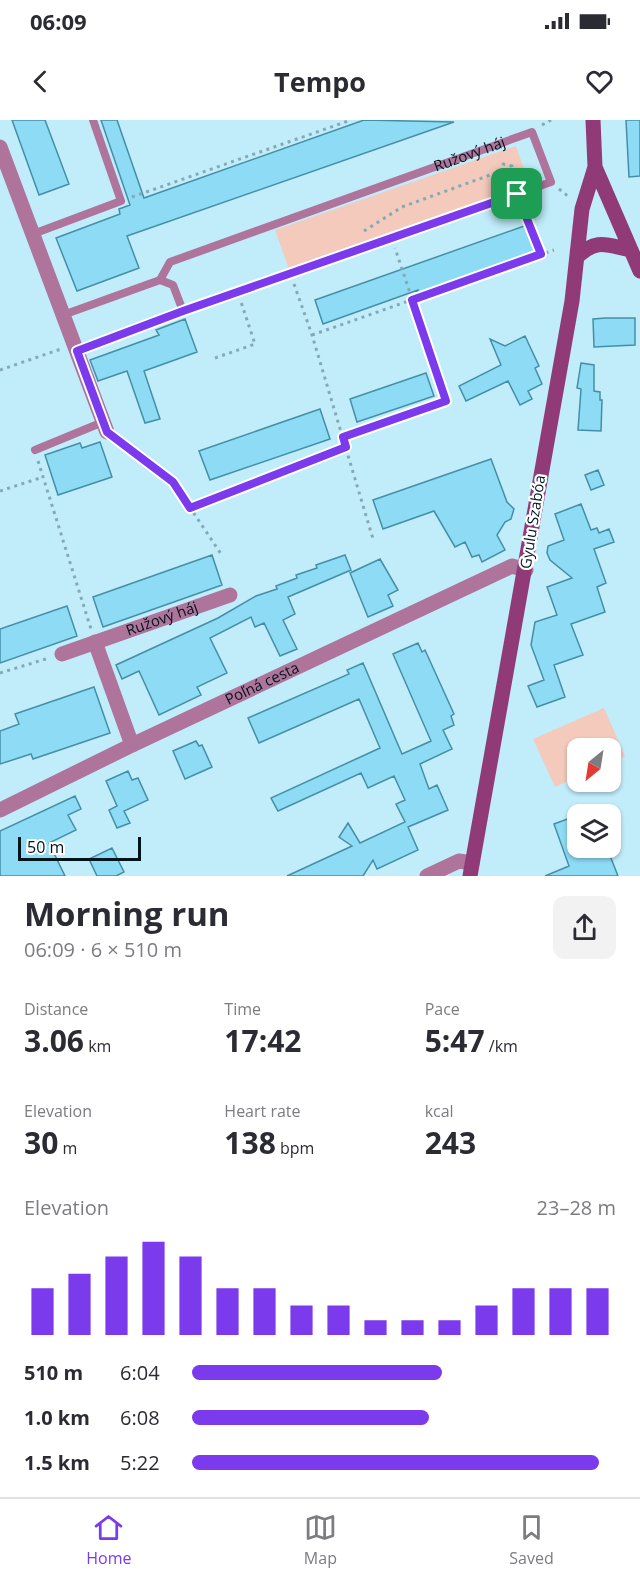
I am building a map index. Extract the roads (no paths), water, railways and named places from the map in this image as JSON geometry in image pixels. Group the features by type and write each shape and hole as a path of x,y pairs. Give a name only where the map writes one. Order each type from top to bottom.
{"street":[{"path":"593,120 595,167 640,271"},
{"path":"0,147 105,427"},
{"name":"Gyulu Szabóa","path":"471,870 572,301 582,210 595,167"},
{"path":"577,257 588,247 607,243 631,250"},
{"name":"Poľná cesta","path":"0,810 132,745 512,566 526,570"},
{"name":"Ružový háj","path":"62,654 230,595"},
{"path":"95,642 132,745"},
{"path":"427,876 459,861 471,870"}],"lane":[{"path":"33,234 121,201 93,120"},
{"name":"Ružový háj","path":"63,315 160,280 171,262 532,132 550,182 76,348"},
{"path":"160,280 173,285 183,311"},
{"path":"34,450 105,427"}]}
